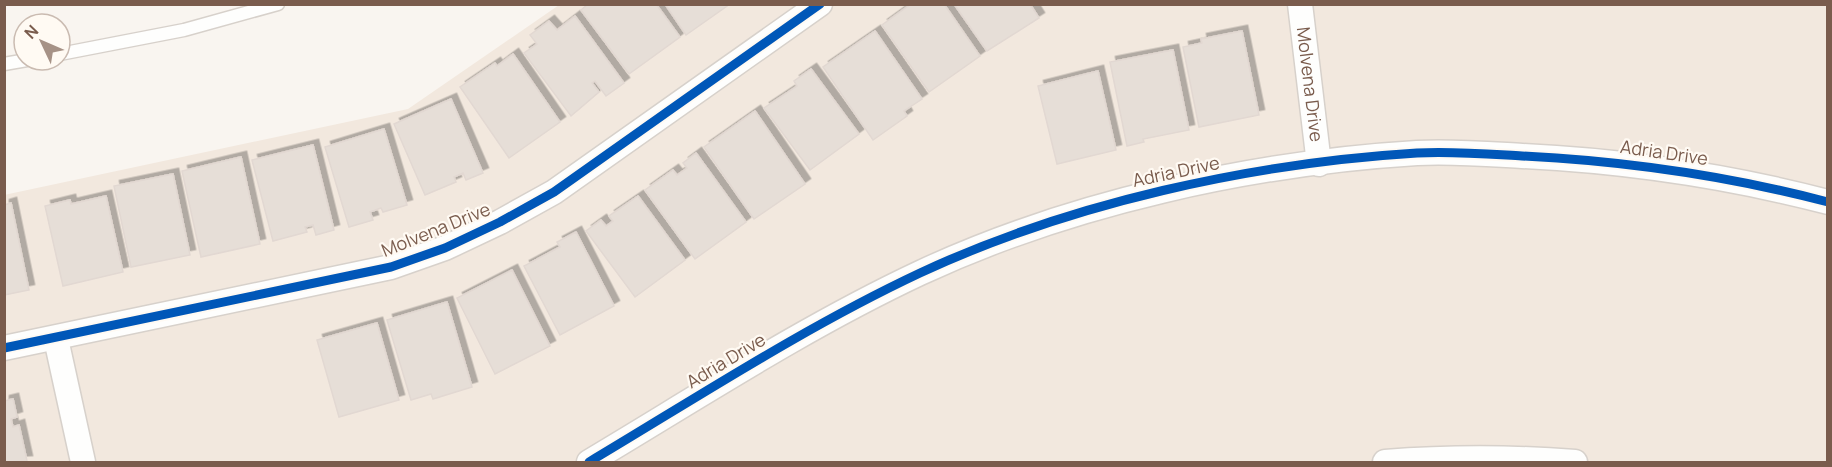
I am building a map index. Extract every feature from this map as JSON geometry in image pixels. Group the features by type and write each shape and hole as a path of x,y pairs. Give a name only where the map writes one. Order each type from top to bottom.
{"street":[{"name":"Molvena Drive","path":"4,348 56,339 391,267 445,248 500,222 554,192 820,4"},
{"name":"Molvena Drive","path":"1300,4 1319,164"},
{"name":"Adria Drive","path":"589,462 862,302 975,250 1044,224 1130,198 1206,181 1319,164 1418,153 1563,158 1715,177 1827,202"},
{"path":"56,339 83,462"},
{"path":"1385,462 1511,457 1575,462"}],"lane":[{"path":"72,52 184,30 278,4"}],"shaded area":[{"path":"559,5 1827,5 1827,462 5,462 4,195 408,109"}],"building":[{"path":"588,4 656,4 680,37 629,74 581,10"},
{"path":"665,4 730,4 686,35"},
{"path":"911,4 944,4 980,56 929,92 882,25"},
{"path":"954,4 1030,4 1039,18 987,51"},
{"path":"575,16 624,83 606,96 595,81 592,83 599,92 571,116 524,53 537,44 530,35 549,21 557,30"},
{"path":"875,31 922,99 904,111 907,116 873,140 823,67"},
{"path":"1242,31 1259,115 1199,127 1183,47 1202,43 1201,39"},
{"path":"1173,50 1189,130 1143,139 1144,142 1127,146 1110,62"},
{"path":"513,54 560,122 509,158 460,87 495,63 497,66"},
{"path":"811,69 859,134 810,170 764,108 797,86 794,81"},
{"path":"1098,71 1116,150 1057,164 1038,86"},
{"path":"451,99 483,173 466,180 463,173 454,177 456,182 425,195 394,124"},
{"path":"755,111 805,184 754,219 704,147"},
{"path":"384,129 407,205 383,212 381,208 370,212 373,220 349,227 325,147"},
{"path":"313,145 334,230 316,235 313,225 305,227 307,232 273,241 252,160"},
{"path":"696,153 746,222 695,259 645,190 673,170 677,175 687,168 683,163"},
{"path":"241,157 260,244 201,257 182,171"},
{"path":"173,174 190,255 131,267 114,186"},
{"path":"106,196 123,272 63,286 45,206 70,200 71,204"},
{"path":"638,196 685,260 635,297 586,231 601,220 606,226 613,221 609,216"},
{"path":"11,203 29,290 4,295 4,205"},
{"path":"576,232 614,306 560,335 524,266 560,247 557,242"},
{"path":"512,270 550,346 495,374 457,298"},
{"path":"447,302 472,387 433,399 431,394 411,400 387,320"},
{"path":"377,323 399,400 339,417 317,340"},
{"path":"13,399 17,417 11,419 13,427 19,425 27,461 4,462 4,401"}],"cycle path":[{"path":"4,348 391,267 445,248 500,222 554,192 820,4"},
{"path":"589,462 793,339 920,273 1038,226 1163,190 1291,166 1354,158 1443,152 1561,158 1638,166 1714,177 1828,202"}]}
